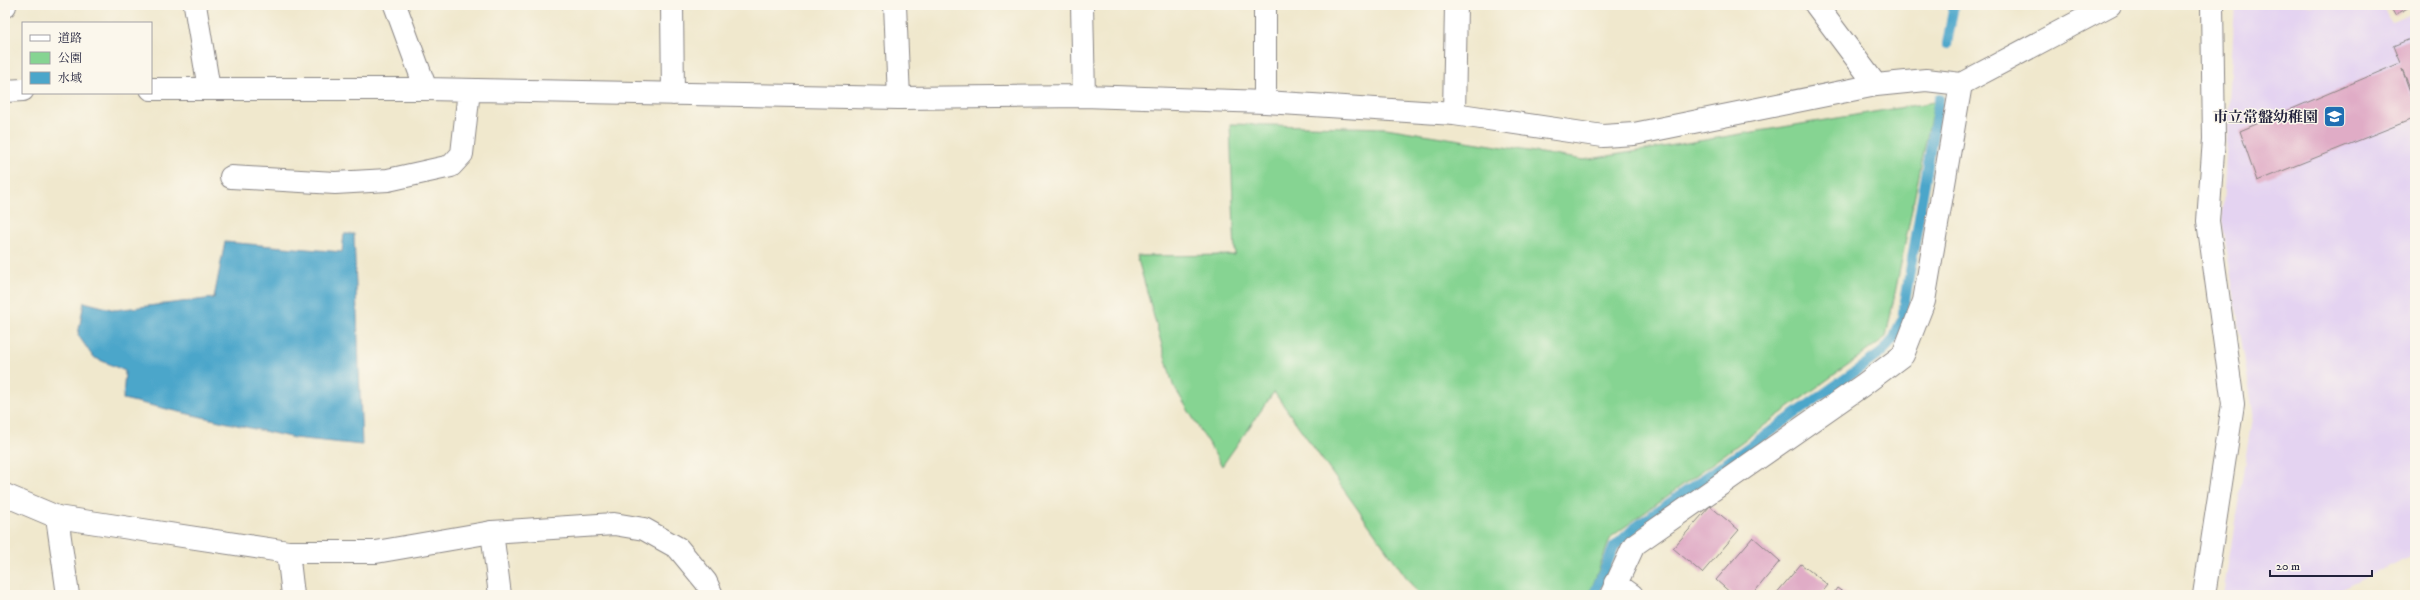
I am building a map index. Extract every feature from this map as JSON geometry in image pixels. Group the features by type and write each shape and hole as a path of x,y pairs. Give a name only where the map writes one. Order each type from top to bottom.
{"street":[{"path":"195,5 210,89"},
{"path":"395,5 426,89"},
{"path":"672,5 673,94"},
{"path":"896,5 899,98"},
{"path":"1082,5 1084,96"},
{"path":"1265,5 1265,102"},
{"path":"1454,114 1456,5"},
{"path":"1816,5 1876,85"},
{"path":"152,89 426,89 899,98 1084,96 1265,102 1454,114 1611,136 1634,134 1876,85 1926,80 1961,84 2110,5"},
{"path":"2204,595 2233,404 2208,221 2214,139 2212,5"},
{"path":"1619,591 1634,545 1857,390 1903,355 1924,301 1961,84"},
{"path":"5,90 22,90"},
{"path":"231,177 335,183 388,180 451,166 462,154 469,90"},
{"path":"5,495 56,517 288,552 376,552 492,532 614,524 644,529 678,548 706,582 712,595"},
{"path":"56,517 68,595"},
{"path":"492,532 500,595"},
{"path":"288,552 293,595"}],"shaded area":[{"path":"2235,5 2381,5 2392,22 2415,12 2415,554 2329,595 2223,595 2253,412 2222,221"}],"green space":[{"path":"1934,102 1886,337 1611,537 1589,595 1419,595 1274,392 1222,466 1173,385 1137,256 1235,255 1230,124 1386,128 1584,160"}],"water":[{"path":"344,234 354,234 362,445 294,438 123,399 125,371 93,357 78,335 84,302 115,310 214,298 225,242 342,252"}],"building":[{"path":"2389,5 2413,5 2395,15"},
{"path":"2415,37 2415,99 2402,69 2415,106 2415,118 2257,181 2240,131 2400,63 2393,46"},
{"path":"1710,506 1739,530 1702,573 1673,548"},
{"path":"1753,537 1780,561 1752,595 1733,595 1716,580"},
{"path":"1801,564 1828,585 1820,595 1775,595"},
{"path":"1837,588 1847,595 1832,595"}],"waterway":[{"path":"1947,44 1954,5"},
{"path":"1594,595 1614,547 1634,528 1881,353 1893,340 1902,319 1939,99"}],"place":[{"name":"市立常盤幼稚園","path":"2334,117"}]}
